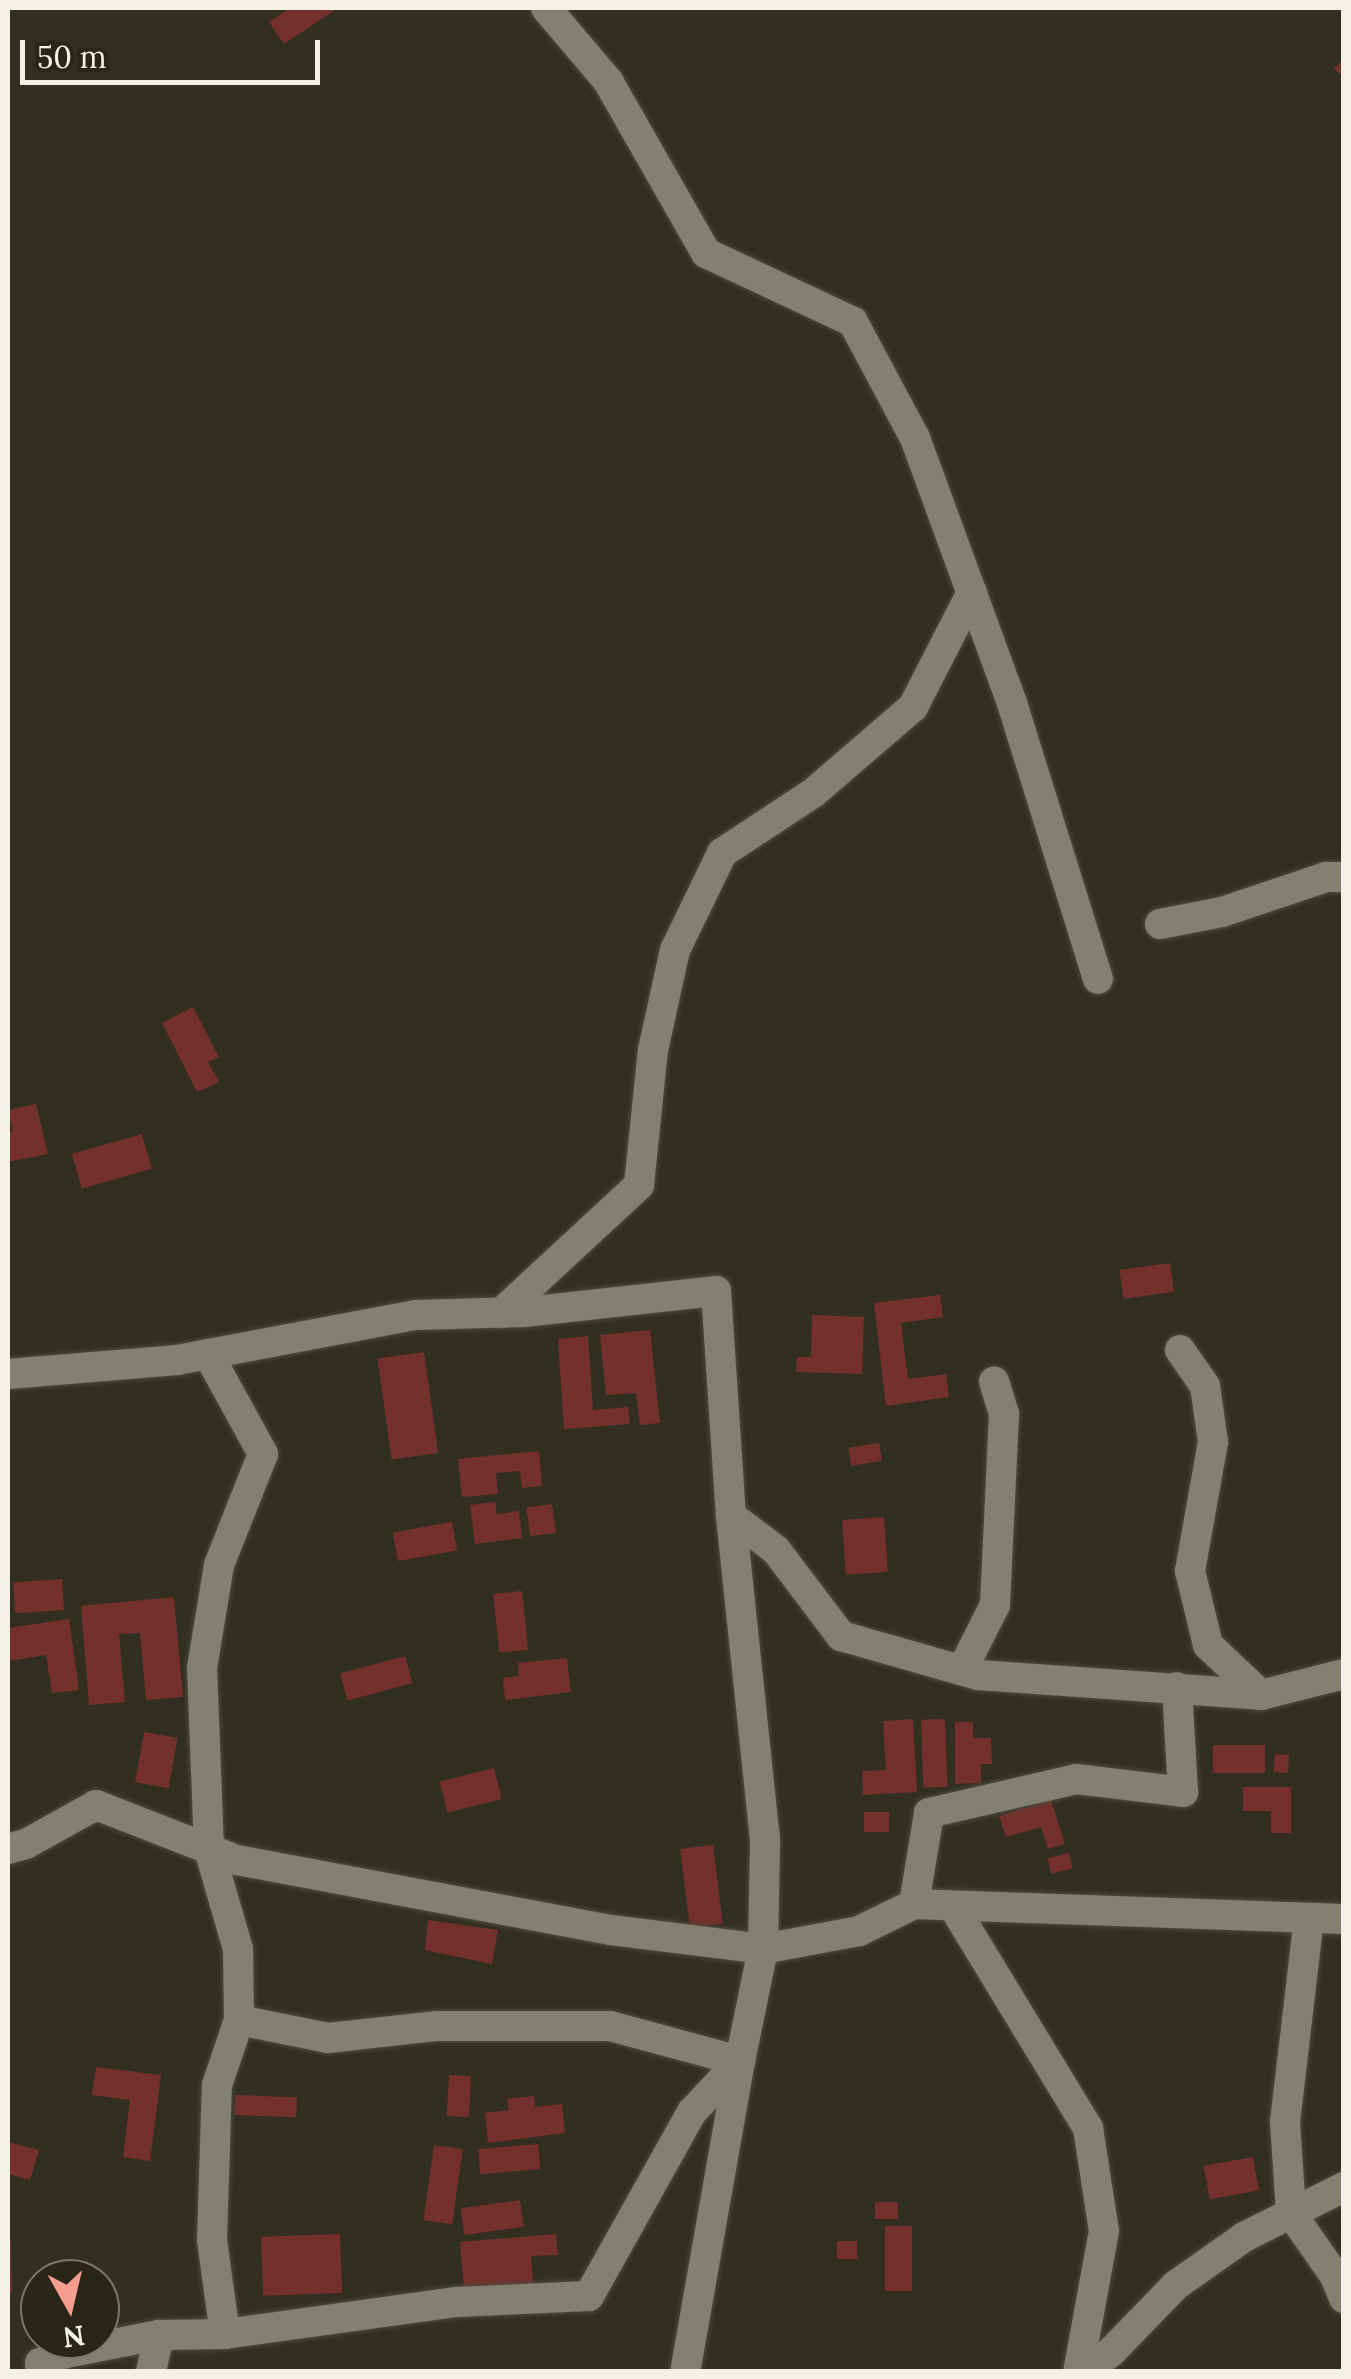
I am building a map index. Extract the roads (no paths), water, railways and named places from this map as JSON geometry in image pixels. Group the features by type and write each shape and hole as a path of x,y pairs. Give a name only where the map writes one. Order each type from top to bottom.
{"street":[{"path":"546,8 608,80 706,253 852,322 915,438 1012,703 1098,978"},
{"path":"502,1313 639,1185 653,1050 675,950 722,853 814,793 914,707 972,592"},
{"path":"1160,924 1222,912 1326,877 1344,877"},
{"path":"8,1374 208,1354 416,1315 502,1313 716,1291 731,1516 765,1840 763,1949 685,2372"},
{"path":"1180,1350 1206,1386 1213,1442 1190,1571 1208,1645 1261,1694"},
{"path":"208,1354 263,1454 220,1566 202,1668 209,1849 238,1949 239,2020 217,2085 212,2240 226,2334"},
{"path":"962,1670 994,1605 1004,1414 994,1382"},
{"path":"731,1516 776,1550 840,1636 978,1676 1261,1694 1344,1674"},
{"path":"914,1904 929,1813 1076,1780 1183,1792 1176,1687"},
{"path":"8,1848 26,1844 96,1806 237,1860 611,1930 763,1949 859,1932 914,1904 1344,1919"},
{"path":"953,1906 1088,2128 1104,2231 1081,2372"},
{"path":"1309,1918 1286,2122 1292,2213 1335,2276 1344,2298"},
{"path":"239,2020 328,2038 437,2026 610,2026 740,2061"},
{"path":"42,2372 40,2363 66,2353 159,2335 226,2334 456,2302 589,2296 692,2112 740,2061"},
{"path":"1081,2372 1113,2350 1176,2285 1244,2236 1344,2188"},
{"path":"153,2371 159,2335"}]}
